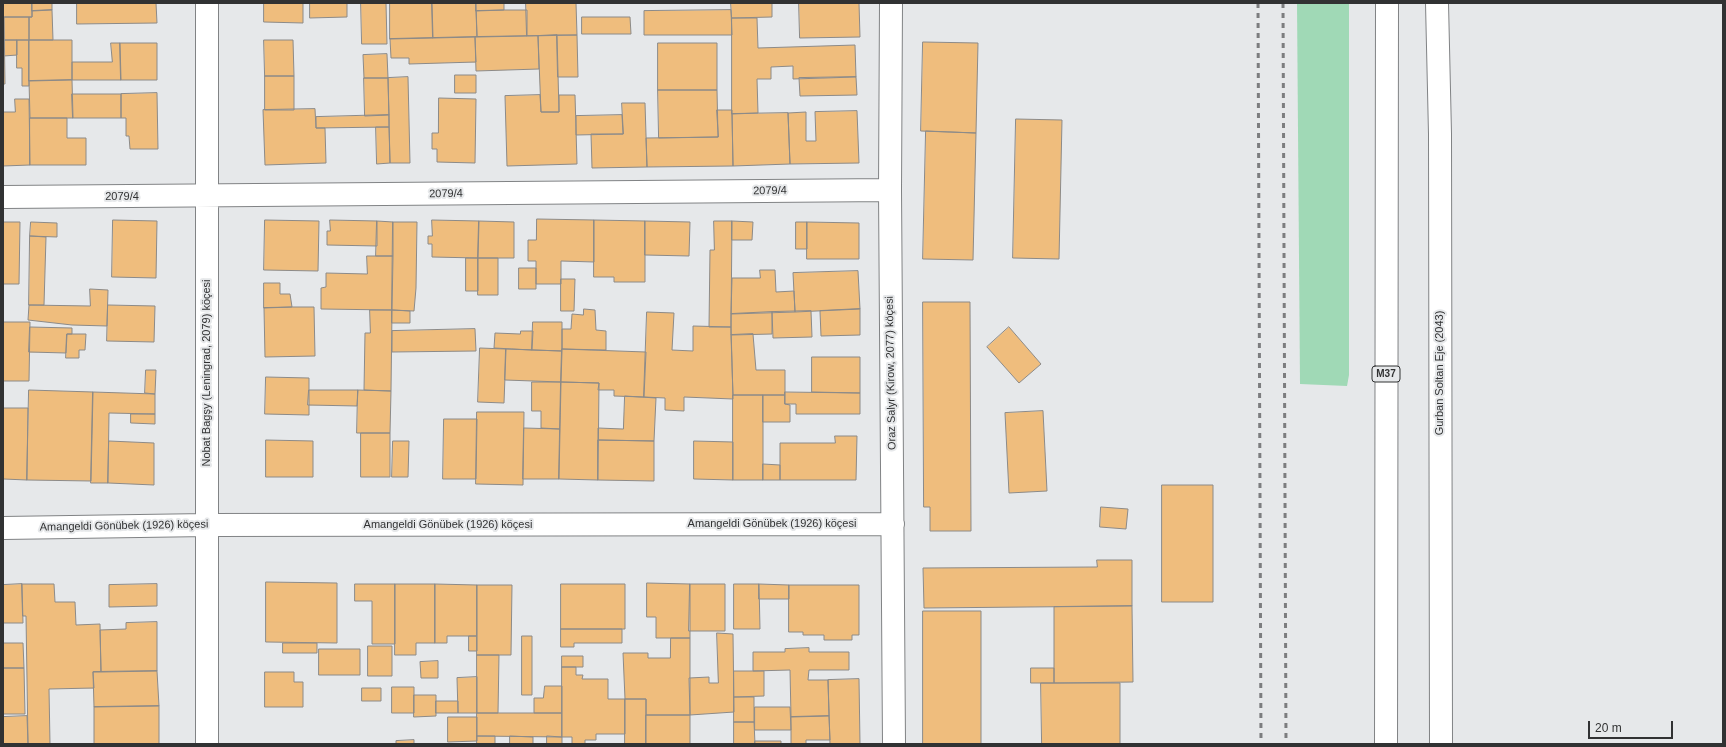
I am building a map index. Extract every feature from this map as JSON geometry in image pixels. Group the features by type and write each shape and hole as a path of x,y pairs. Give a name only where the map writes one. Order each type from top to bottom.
{"main road":[{"name":"Nobat Bagşy (Leningrad, 2079) köçesi","path":"207,3 207,744"},
{"name":"Oraz Salyr (Kirow, 2077) köçesi","path":"891,3 890,190 894,744"},
{"name":"M37","path":"1386,744 1387,3"},
{"name":"Gurban Soltan Eje (2043)","path":"1437,3 1440,142 1441,744"},
{"name":"2079/4","path":"3,197 208,197 890,190"},
{"name":"Amangeldi Gönübek (1926) köçesi","path":"3,528 207,525 893,524"}],"green space":[{"path":"1297,3 1349,3 1349,375 1347,386 1300,384"}],"building":[{"path":"3,3 32,3 32,17 3,17"},
{"path":"32,3 52,3 52,10 32,11"},
{"path":"77,3 156,3 157,23 77,24"},
{"path":"264,3 303,3 303,23 264,22"},
{"path":"310,3 347,3 347,17 310,18"},
{"path":"361,3 386,3 387,44 362,44"},
{"path":"390,3 432,3 433,38 390,39"},
{"path":"432,3 476,3 477,37 433,38"},
{"path":"476,3 504,3 504,10 476,11"},
{"path":"526,3 576,3 577,35 527,36"},
{"path":"731,3 772,3 772,17 732,18"},
{"path":"799,3 859,3 860,37 800,38"},
{"path":"52,10 53,40 29,40 29,17 32,17 32,11"},
{"path":"527,10 527,36 477,37 476,11"},
{"path":"731,10 732,35 644,35 644,11"},
{"path":"4,17 5,84 3,84"},
{"path":"4,17 29,17 29,40 4,40"},
{"path":"582,17 630,17 631,34 582,34"},
{"path":"732,18 757,18 758,48 855,45 856,77 793,79 793,66 771,67 771,79 757,79 758,113 732,114"},
{"path":"557,35 577,35 578,77 558,77"},
{"path":"557,35 559,112 541,112 538,36"},
{"path":"538,36 539,69 476,71 475,37"},
{"path":"475,37 476,62 409,64 409,58 391,58 390,39"},
{"path":"4,40 17,40 17,55 4,56"},
{"path":"17,40 29,40 29,86 22,86 22,68 17,68"},
{"path":"29,40 72,40 72,80 29,81"},
{"path":"264,40 293,40 294,76 265,76"},
{"path":"923,42 978,43 976,133 921,131"},
{"path":"111,43 120,43 121,80 72,80 72,62 112,62"},
{"path":"120,43 157,43 157,80 121,80"},
{"path":"658,43 717,43 717,90 658,90"},
{"path":"387,54 388,78 364,78 363,55"},
{"path":"455,75 476,75 476,93 455,93"},
{"path":"265,76 294,76 294,110 265,110"},
{"path":"408,77 410,163 390,163 388,78"},
{"path":"856,77 857,95 800,96 799,78"},
{"path":"364,78 388,78 389,115 365,116"},
{"path":"72,80 73,118 30,118 29,81"},
{"path":"658,90 717,90 718,137 659,138"},
{"path":"157,93 158,149 130,149 129,136 126,136 126,118 121,118 121,94"},
{"path":"72,94 121,94 121,118 73,118"},
{"path":"540,95 541,112 559,112 559,95 575,95 577,164 507,166 505,96"},
{"path":"439,98 476,99 475,163 437,162 437,149 432,149 432,133 438,133"},
{"path":"15,99 29,99 30,165 3,166 3,112 15,112"},
{"path":"622,103 645,103 647,167 592,168 591,134 623,134"},
{"path":"315,109 316,128 325,128 326,163 265,165 263,110"},
{"path":"717,110 732,110 733,166 647,167 646,138 718,137"},
{"path":"857,111 859,163 790,164 788,113 806,112 806,141 816,141 815,112"},
{"path":"788,113 790,164 733,166 732,114"},
{"path":"389,115 389,127 316,128 316,117"},
{"path":"622,115 623,134 576,135 576,116"},
{"path":"30,118 67,118 67,138 86,138 86,165 30,165"},
{"path":"1016,119 1062,120 1059,259 1013,258"},
{"path":"376,127 389,127 390,163 377,164"},
{"path":"926,131 976,133 973,260 923,259"},
{"path":"537,219 594,220 594,262 561,261 561,284 536,284 536,261 528,261 528,240 536,240"},
{"path":"113,220 157,221 156,278 112,277"},
{"path":"265,220 319,221 318,271 264,270"},
{"path":"330,220 377,221 377,246 327,245 327,231 330,231"},
{"path":"432,220 479,221 478,258 432,257 432,244 428,244 428,236 432,236"},
{"path":"594,220 645,221 645,282 614,282 614,277 594,277"},
{"path":"377,221 393,222 393,256 376,256"},
{"path":"479,221 514,222 514,258 478,258"},
{"path":"645,221 690,222 689,256 645,255"},
{"path":"714,221 732,221 731,327 709,327 710,250 714,250"},
{"path":"732,221 753,222 752,240 732,240"},
{"path":"3,222 20,222 19,284 3,284"},
{"path":"31,222 57,223 57,237 30,236"},
{"path":"393,222 417,222 416,288 414,311 392,310"},
{"path":"796,222 807,222 807,249 796,249"},
{"path":"807,222 859,223 859,259 807,259"},
{"path":"30,236 46,237 44,305 29,305"},
{"path":"367,256 393,256 392,310 321,309 321,288 326,287 326,273 367,274"},
{"path":"466,258 478,258 478,291 466,291"},
{"path":"478,258 498,258 498,295 478,295"},
{"path":"519,268 536,268 536,289 519,289"},
{"path":"760,270 775,270 776,292 794,291 795,312 731,314 732,278 760,278"},
{"path":"858,271 860,309 795,312 793,273"},
{"path":"561,279 575,279 574,311 561,311"},
{"path":"264,283 280,283 280,294 290,294 292,307 264,308"},
{"path":"90,289 108,290 107,326 72,325 28,320 29,305 90,306"},
{"path":"923,302 970,302 971,531 930,531 930,507 924,507"},
{"path":"108,305 155,306 154,342 107,341"},
{"path":"314,307 315,356 265,357 264,308"},
{"path":"584,309 595,310 596,330 606,331 606,350 562,349 562,329 571,329 572,314 583,315"},
{"path":"860,309 860,335 821,336 820,311"},
{"path":"370,310 392,310 391,391 364,390 365,333 370,333"},
{"path":"392,310 410,311 410,323 392,323"},
{"path":"811,311 812,337 773,338 772,312"},
{"path":"647,312 674,313 672,350 693,351 693,326 731,327 733,399 684,397 684,411 665,410 665,398 644,397"},
{"path":"772,312 772,334 731,335 731,314"},
{"path":"3,322 30,322 29,381 3,381"},
{"path":"533,322 562,322 562,351 532,350"},
{"path":"30,327 72,328 72,334 67,334 66,353 29,352"},
{"path":"1009,327 1041,364 1019,383 987,347"},
{"path":"475,329 476,351 392,352 392,331"},
{"path":"521,331 533,331 532,350 494,348 495,333 520,334"},
{"path":"67,334 86,334 85,350 79,350 79,358 66,358"},
{"path":"753,334 756,370 785,370 785,395 733,395 731,335"},
{"path":"480,348 506,349 504,403 478,402"},
{"path":"506,349 562,351 561,382 505,380"},
{"path":"562,349 646,352 644,397 614,396 614,390 598,390 599,383 561,382"},
{"path":"812,357 860,357 860,393 812,392"},
{"path":"146,370 156,370 155,394 145,393"},
{"path":"266,377 309,378 309,415 265,414"},
{"path":"532,382 561,382 560,429 541,428 541,411 532,411"},
{"path":"561,382 599,383 598,480 559,479"},
{"path":"29,390 93,392 91,481 27,480"},
{"path":"309,390 358,390 357,406 308,405"},
{"path":"358,390 391,391 390,433 357,433"},
{"path":"93,392 155,394 155,414 109,413 108,483 91,483"},
{"path":"785,392 860,393 860,414 796,414 796,404 785,404"},
{"path":"733,395 763,395 763,480 733,480"},
{"path":"763,395 785,395 785,404 790,405 790,422 763,422"},
{"path":"625,396 656,398 654,441 598,440 598,428 623,429"},
{"path":"3,408 28,408 27,480 3,479"},
{"path":"1043,411 1047,491 1009,493 1005,413"},
{"path":"477,412 524,412 523,485 476,484"},
{"path":"131,414 155,414 155,424 131,423"},
{"path":"444,419 477,419 476,479 443,479"},
{"path":"524,428 560,429 559,479 523,479"},
{"path":"361,433 390,433 390,477 361,477"},
{"path":"835,436 857,436 856,480 780,480 780,443 835,443"},
{"path":"266,440 313,441 313,477 266,477"},
{"path":"598,440 654,441 654,481 598,480"},
{"path":"109,441 154,443 154,485 108,483"},
{"path":"393,441 409,441 408,477 392,477"},
{"path":"694,441 733,442 733,480 694,479"},
{"path":"763,464 780,465 780,480 763,480"},
{"path":"1162,485 1213,485 1213,602 1162,602"},
{"path":"1101,507 1128,509 1126,529 1100,527"},
{"path":"1097,560 1132,560 1132,606 924,608 923,568 1097,567"},
{"path":"266,582 337,583 337,643 266,642"},
{"path":"647,583 690,584 690,638 656,638 656,617 647,617"},
{"path":"22,584 54,584 55,602 75,602 76,625 100,624 101,672 93,672 94,688 49,689 50,744 28,744 26,616 23,616"},
{"path":"22,584 23,623 3,623 3,585"},
{"path":"157,584 157,606 109,607 109,585"},
{"path":"355,584 395,584 395,644 372,644 372,601 355,601"},
{"path":"395,584 435,584 435,643 416,643 416,655 395,655"},
{"path":"435,584 477,585 477,636 447,636 447,643 435,643"},
{"path":"561,584 625,584 625,629 561,629"},
{"path":"690,584 725,584 725,631 689,631"},
{"path":"734,584 759,584 760,629 734,629"},
{"path":"759,584 789,585 789,599 759,599"},
{"path":"477,585 512,585 511,655 477,655"},
{"path":"789,585 859,585 859,635 852,635 852,640 824,640 824,635 803,635 803,632 789,632"},
{"path":"1132,606 1133,682 1054,683 1054,607"},
{"path":"923,611 981,611 981,744 923,744"},
{"path":"157,622 157,671 101,672 100,630 126,629 126,623"},
{"path":"561,629 622,629 622,643 574,643 574,647 561,647"},
{"path":"717,633 733,634 734,712 690,715 689,678 709,677 709,683 718,683"},
{"path":"469,636 477,636 477,651 469,651"},
{"path":"522,636 532,636 532,695 522,695"},
{"path":"671,638 690,638 690,715 646,715 646,699 625,699 623,653 648,653 648,658 670,658"},
{"path":"3,643 23,643 24,668 3,668"},
{"path":"283,643 317,643 317,653 283,653"},
{"path":"368,646 392,646 392,676 368,676"},
{"path":"809,648 809,652 849,652 849,670 809,670 808,680 828,680 829,716 791,717 790,670 753,671 753,652 785,652 785,649"},
{"path":"319,649 360,649 360,675 319,675"},
{"path":"477,655 499,655 498,713 477,713"},
{"path":"562,656 583,656 583,667 562,667"},
{"path":"438,661 438,678 421,678 420,662"},
{"path":"562,667 576,667 576,675 583,675 582,679 608,679 608,699 625,699 625,734 596,734 596,740 585,740 585,744 572,744 572,737 562,737"},
{"path":"3,668 24,668 25,714 3,714"},
{"path":"1031,668 1054,668 1054,683 1031,683"},
{"path":"157,671 159,706 94,707 93,672"},
{"path":"734,671 764,671 764,696 734,697"},
{"path":"265,672 294,672 294,682 303,682 303,707 265,707"},
{"path":"477,677 477,713 458,713 457,678"},
{"path":"859,679 860,744 830,744 828,680"},
{"path":"1041,683 1120,683 1120,744 1042,744"},
{"path":"545,686 562,686 562,713 534,713 534,698 543,698"},
{"path":"392,687 414,687 414,713 392,713"},
{"path":"362,688 381,688 381,701 362,701"},
{"path":"414,695 436,695 436,716 414,717"},
{"path":"734,697 754,697 754,722 734,722"},
{"path":"625,699 646,699 646,744 625,744"},
{"path":"436,701 458,701 458,713 436,713"},
{"path":"159,706 159,744 94,744 94,707"},
{"path":"755,707 790,707 791,730 755,730"},
{"path":"477,713 562,713 562,737 477,736"},
{"path":"646,715 690,715 690,744 646,744"},
{"path":"27,716 28,744 3,744 3,717"},
{"path":"829,716 830,740 806,740 806,744 791,744 791,717"},
{"path":"448,717 477,717 477,741 448,742"},
{"path":"734,722 754,722 755,744 734,744"},
{"path":"477,736 495,736 495,744 477,744"},
{"path":"510,736 533,737 533,744 510,744"},
{"path":"547,736 562,737 562,744 547,744"},
{"path":"414,740 414,744 396,744 396,741"},
{"path":"755,741 781,741 781,744 755,744"}],"railway":[{"path":"1258,3 1261,744"},
{"path":"1283,3 1286,744"}]}
